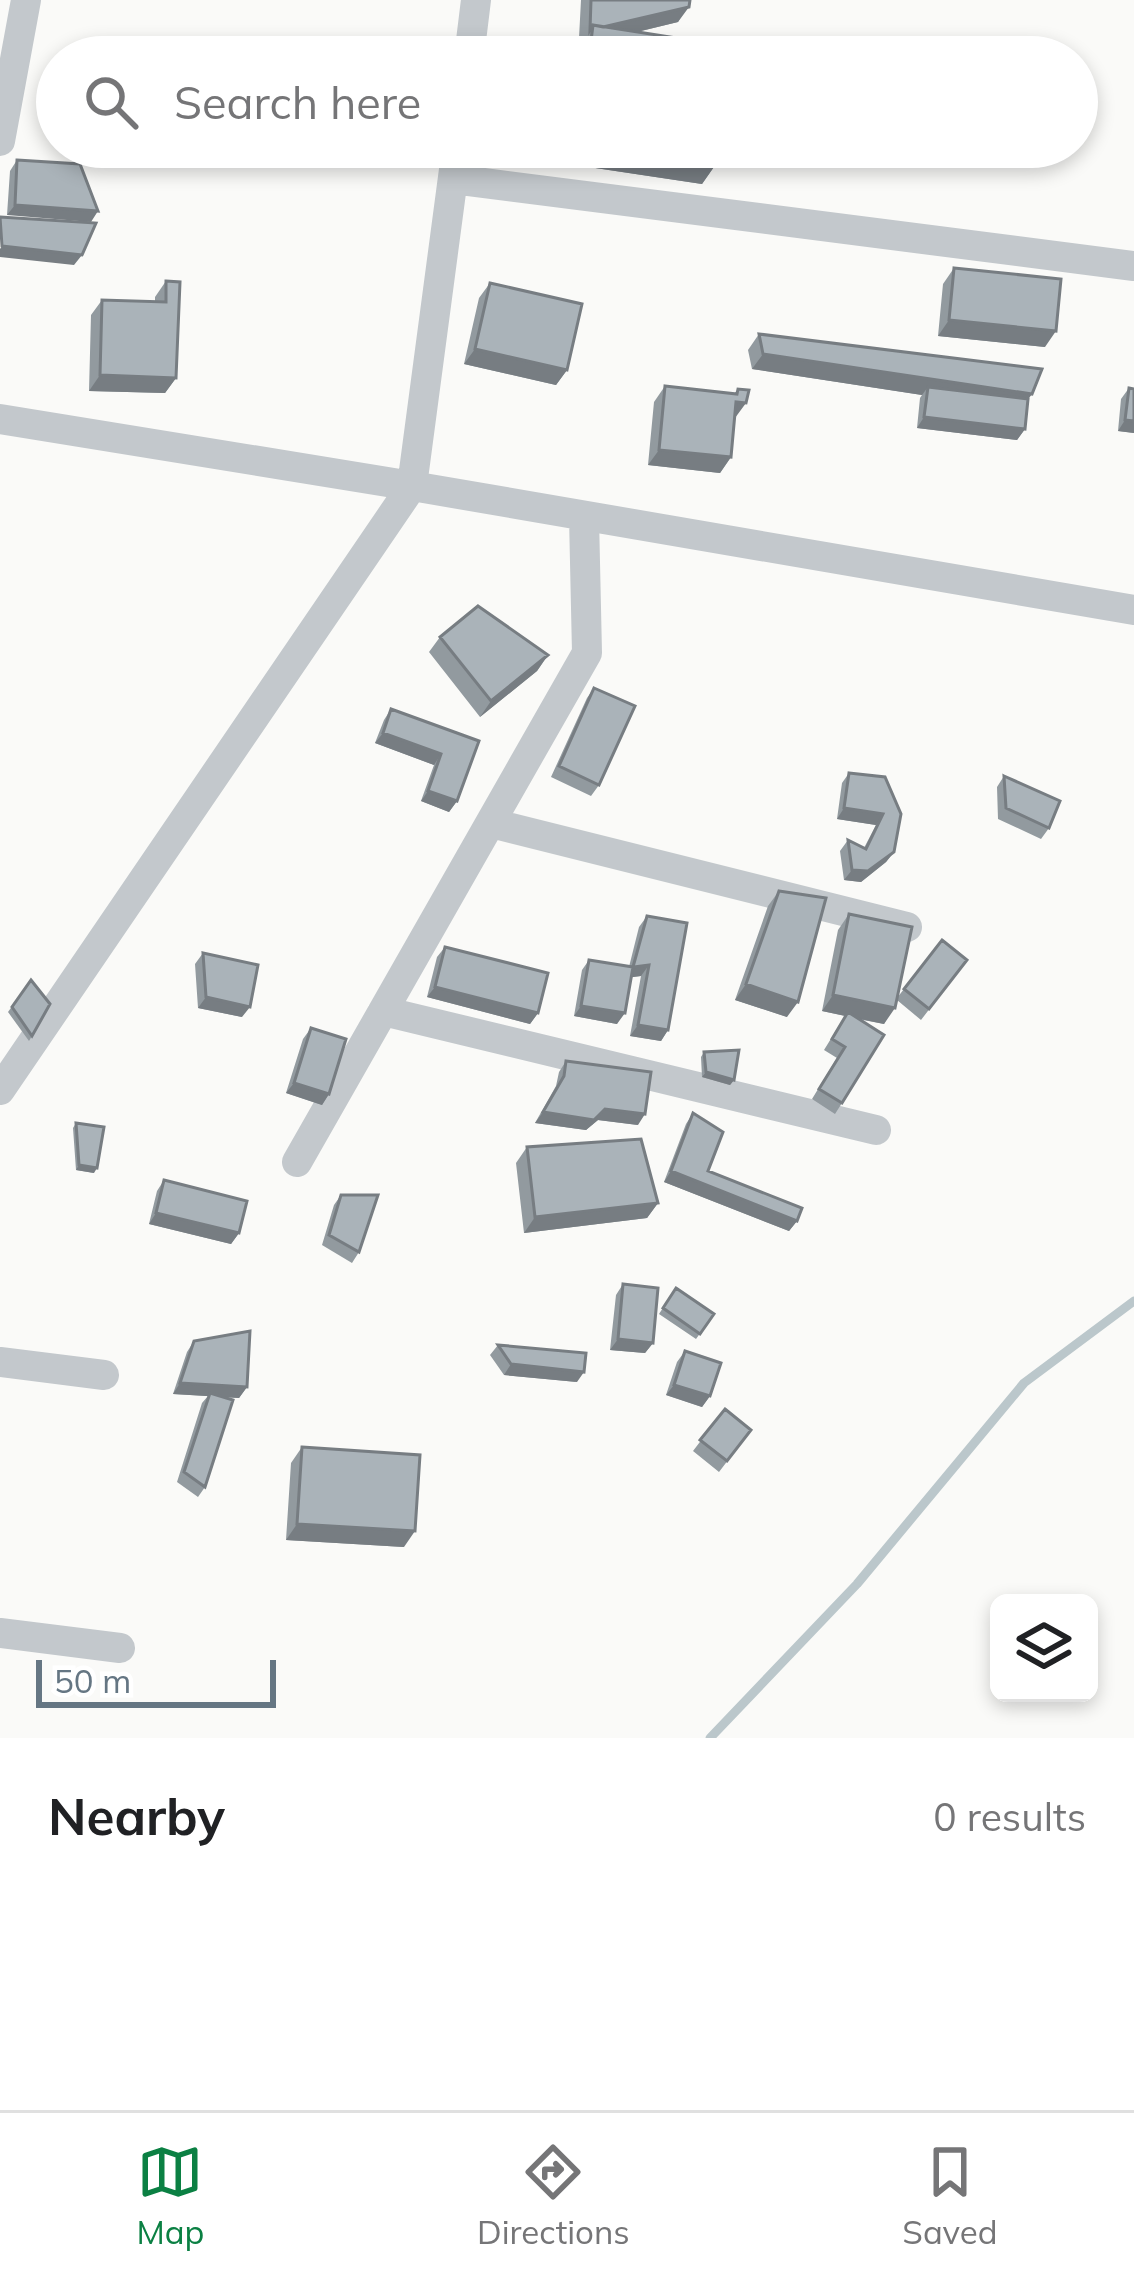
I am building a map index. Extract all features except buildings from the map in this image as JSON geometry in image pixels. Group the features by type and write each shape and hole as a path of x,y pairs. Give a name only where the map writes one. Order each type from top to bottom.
{"street":[{"path":"0,141 26,0"},
{"path":"472,36 476,0"},
{"path":"0,1090 412,486 454,168"},
{"path":"453,179 1134,266"},
{"path":"0,418 1134,610"},
{"path":"297,1162 587,653 584,517"},
{"path":"490,823 907,927"},
{"path":"383,1011 876,1130"},
{"path":"0,1362 104,1375"},
{"path":"0,1633 120,1648"}],"waterway":[{"path":"710,1738 857,1584 1024,1383 1134,1301"}]}
